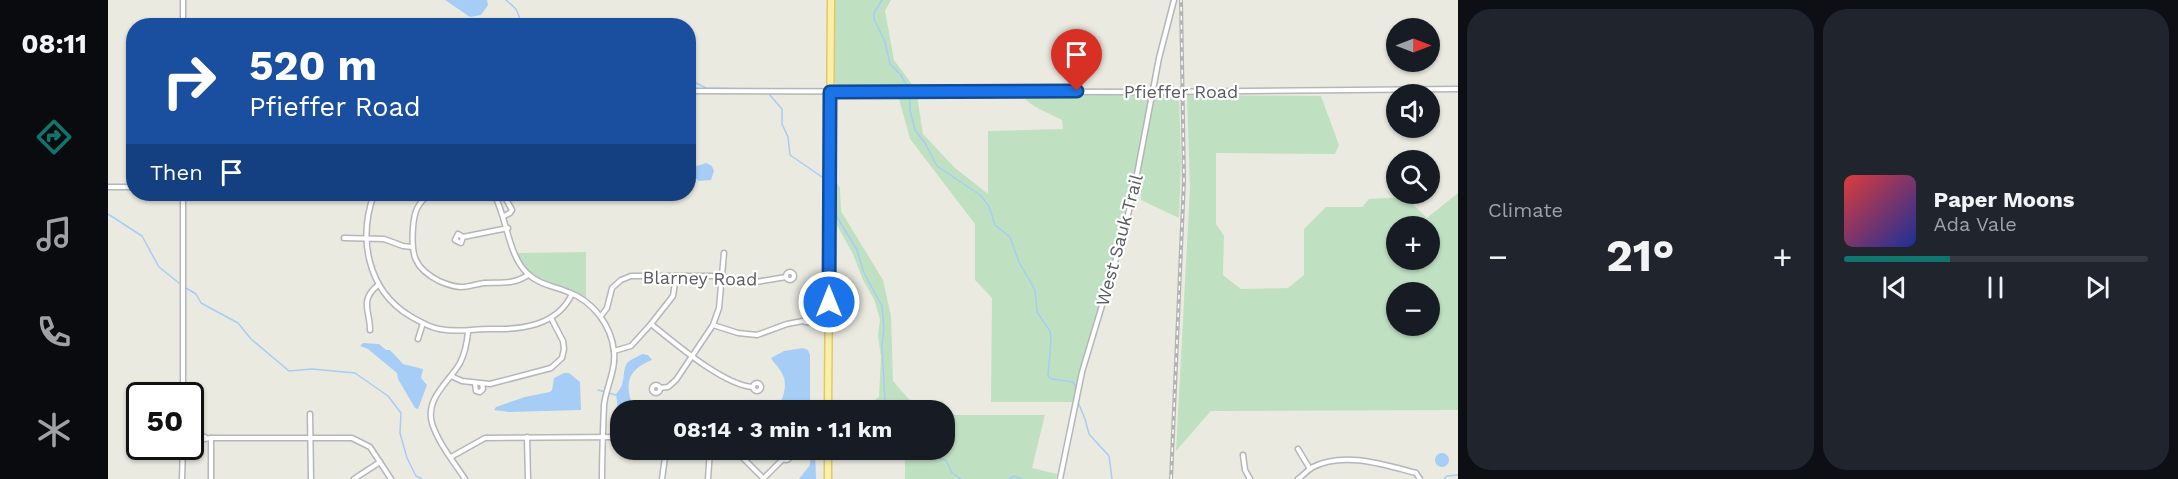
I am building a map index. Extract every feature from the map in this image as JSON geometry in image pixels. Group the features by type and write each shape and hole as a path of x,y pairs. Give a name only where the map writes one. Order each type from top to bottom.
{"main road":[{"path":"828,400 831,0"},
{"path":"828,460 828,479"}],"street":[{"path":"183,0 183,18"},
{"name":"West Sauk Trail","path":"1060,479 1082,372 1122,239 1134,190 1152,92 1174,0"},
{"name":"Pfieffer Road","path":"696,91 1458,90"},
{"path":"108,187 126,187"},
{"path":"183,201 183,382"},
{"path":"371,201 367,238 369,262 378,285 394,305 423,323 436,328 468,332 526,328 551,318 563,309 572,294"},
{"path":"421,201 415,212 412,247 415,260 422,270 448,285 459,288 518,282 528,275"},
{"path":"497,201 508,228 514,254 528,275 545,285 572,294 590,304 601,316 606,326 614,351 614,362 606,397 602,479"},
{"path":"504,216 512,210 507,201"},
{"path":"463,237 508,228"},
{"path":"344,238 384,238 403,246 412,247"},
{"path":"660,388 673,383 713,325 719,308 724,253"},
{"name":"Blarney Road","path":"601,316 608,308 612,288 621,280 631,276 723,277 750,283 786,277"},
{"path":"614,351 631,346 651,324 673,296 676,276"},
{"path":"370,330 366,302 370,292 378,285"},
{"path":"451,376 462,381 490,384 551,368 562,358 563,341 551,318"},
{"path":"713,325 738,333 757,335 787,324 808,320 829,321"},
{"path":"418,339 423,323"},
{"path":"651,324 693,356 733,382 753,387"},
{"path":"465,479 435,431 430,413 435,396 451,376 466,349 468,332"},
{"path":"475,383 476,391 480,392 483,389 482,384"},
{"path":"310,414 311,479"},
{"path":"204,437 310,437 357,440 370,447 391,479"},
{"path":"527,437 528,479"},
{"path":"451,457 482,438 610,437"},
{"path":"204,439 211,438"},
{"path":"211,438 211,479"},
{"path":"1298,449 1310,468"},
{"path":"1243,455 1245,470 1250,479"},
{"path":"182,479 183,460"},
{"path":"662,479 665,460"},
{"path":"708,479 709,460"},
{"path":"745,460 764,479 782,460"},
{"path":"1298,479 1310,468 1330,462 1349,460 1374,463 1416,473 1420,479"},
{"path":"354,479 380,462"}],"green space":[{"path":"835,0 891,0 885,11 894,60 914,87 837,86 834,81"},
{"path":"1179,94 1181,163 1179,218 1141,200 1140,185 1132,179 1119,240 1075,402 991,402 992,298 975,280 975,224 910,139 898,95 917,96 923,134 954,167 988,194 988,131 1063,129 1062,120 1036,107 1022,96"},
{"path":"1187,95 1321,96 1339,145 1335,154 1216,153 1216,224 1224,236 1223,275 1241,289 1288,288 1304,275 1304,229 1326,207 1362,207 1369,199 1386,198 1386,204 1412,204 1425,216 1386,216 1386,270 1440,270 1440,216 1429,216 1458,193 1458,410 1211,411 1176,451 1190,188"},
{"path":"833,177 840,188 841,211 883,280 891,316 893,381 910,400 875,400 879,397 880,319 874,299 833,218"},
{"path":"586,252 586,299 530,272 517,253"},
{"path":"955,415 1045,415 1032,468 1057,474 1056,479 905,479 905,460 955,460"}],"water":[{"path":"445,0 487,0 488,5 481,15 470,17"},
{"path":"706,163 712,166 714,171 711,180 699,181 696,179 696,166"},
{"path":"363,343 379,344 386,350 390,350 403,364 423,369 421,378 427,385 418,409 415,408 398,379 397,373 368,349 360,346"},
{"path":"803,348 808,350 810,400 782,400 785,384 783,375 771,358 784,351"},
{"path":"642,354 648,355 652,360 643,364 632,374 629,386 631,400 617,400 616,394 622,386 626,365"},
{"path":"569,373 580,382 581,410 509,412 494,410 496,407 525,397 550,392 554,378"},
{"path":"1439,453 1445,453 1449,460 1445,467 1439,467 1435,463 1435,457"},
{"path":"810,460 815,460 816,479 799,479 810,465"}],"waterway":[{"path":"506,0 516,9 520,18"},
{"path":"882,0 874,13 874,19 885,42 890,64 900,74 909,89"},
{"path":"696,83 706,88 751,89"},
{"path":"910,93 910,110 915,130 937,166 980,195 989,206 995,225 1010,237 1019,262 1035,290 1037,312 1050,331 1048,376 1052,379 1073,382 1076,394"},
{"path":"769,94 782,109 782,124 788,137 790,155 825,179"},
{"path":"834,187 837,217 857,250 864,273 882,306 885,400"},
{"path":"108,214 142,236 159,267 179,283"},
{"path":"186,288 196,294 201,303 238,323 251,339 289,371 312,369 355,373 388,396 401,413 400,433 407,458 416,476 422,479"},
{"path":"598,390 616,395"},
{"path":"1078,402 1089,434 1109,456 1112,479"},
{"path":"946,460 952,473 961,479"},
{"path":"1444,479 1447,476 1458,475"},
{"path":"1009,479 1014,476 1022,479"}],"railway":[{"path":"1171,479 1184,180 1181,0"}],"route":[{"path":"829,302 830,92 1077,91"}]}
